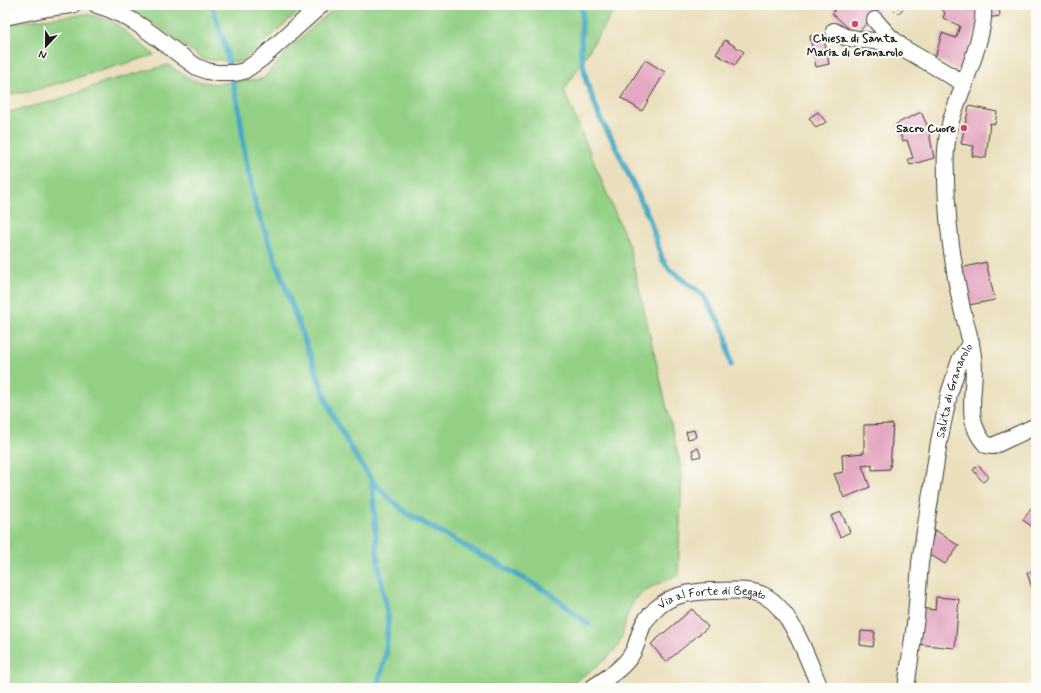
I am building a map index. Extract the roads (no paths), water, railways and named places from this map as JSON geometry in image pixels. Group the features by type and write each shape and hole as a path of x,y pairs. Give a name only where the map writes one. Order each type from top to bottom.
{"street":[{"path":"5,17 48,8 72,5"},
{"path":"97,5 114,9 134,21 197,67 206,71 226,74 235,73 252,67 321,5"},
{"name":"Salita di Granarolo","path":"906,683 916,617 920,563 939,442 949,394 960,360 971,342 962,308 955,270 946,198 946,151 952,116 965,84 983,23 984,10 982,5"},
{"path":"875,20 889,36 903,48 965,84"},
{"path":"834,32 863,40 886,42 903,48"},
{"path":"971,342 974,357 971,404 977,431 986,446 993,446 1036,426"},
{"name":"Via al Forte di Begato","path":"592,688 623,664 633,653 645,622 658,606 678,595 687,593 734,591 754,592 765,596 778,607 787,618 804,649 820,688"}],"waterway":[{"path":"212,5 225,46 240,115 245,156 256,207 331,412 356,457 372,480 406,513 548,592 588,624"},
{"path":"581,5 581,52 586,80 600,118 614,143 649,218 662,259 670,270 702,294 725,332 731,365"},
{"path":"372,481 378,563 388,618 386,655 377,688"}],"place":[{"name":"Chiesa di Santa Maria di Granarolo","path":"855,24"},
{"name":"Sacro Cuore","path":"964,128"}]}
